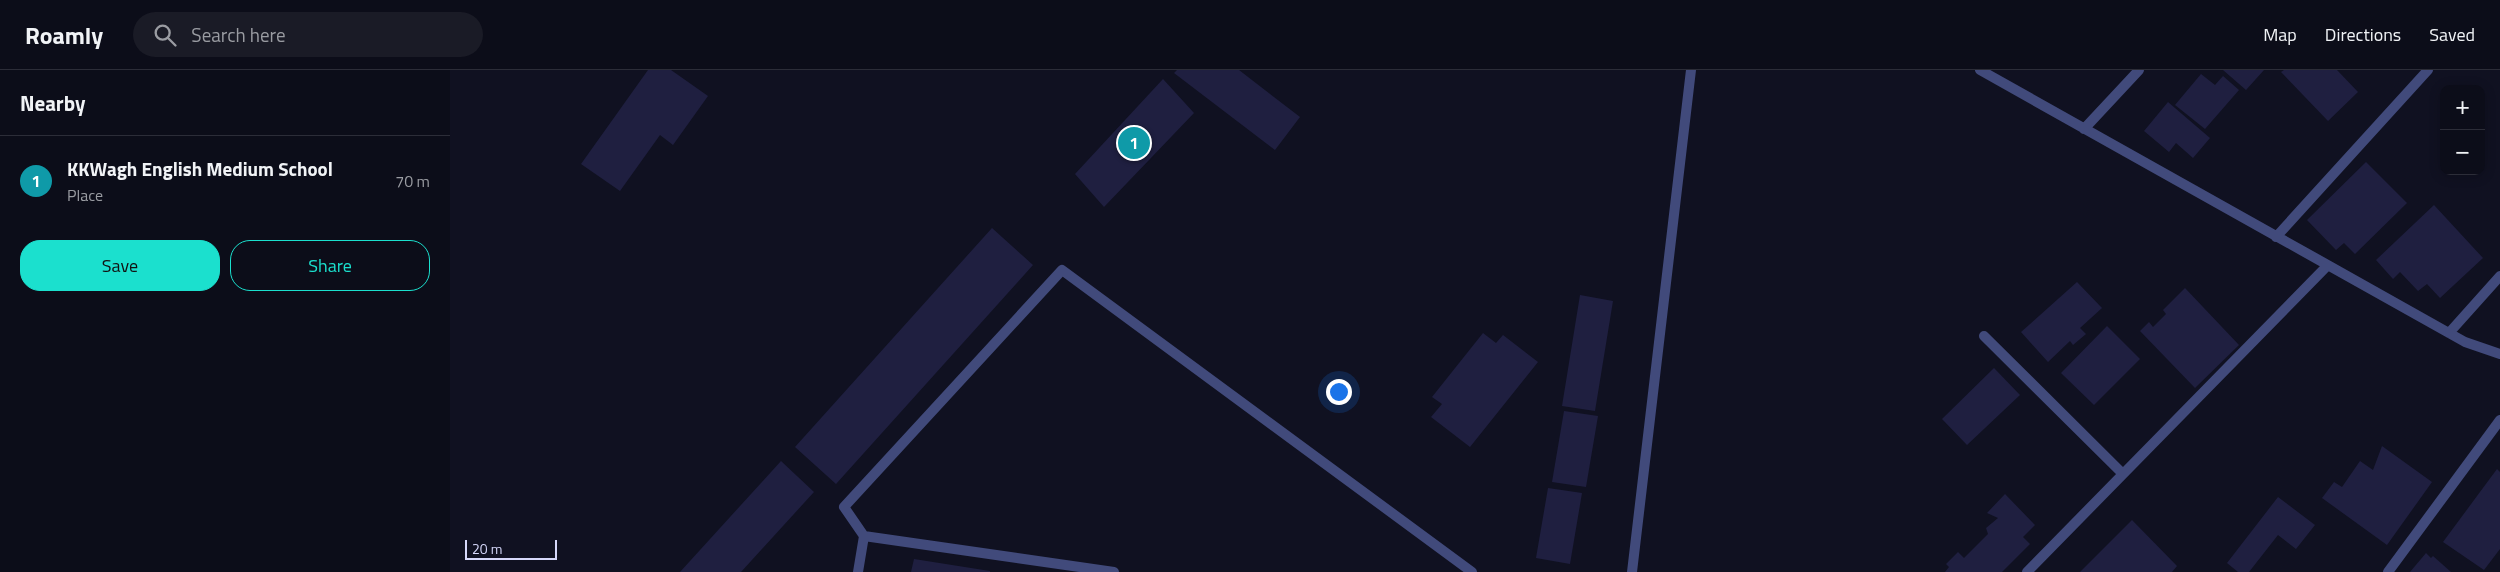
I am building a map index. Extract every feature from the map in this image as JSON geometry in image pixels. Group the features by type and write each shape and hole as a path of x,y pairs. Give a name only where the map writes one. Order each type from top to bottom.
{"street":[{"path":"1632,572 1691,70"},
{"path":"1980,70 2465,342 2500,354"},
{"path":"2084,128 2139,70"},
{"path":"2276,237 2428,70"},
{"path":"2027,572 2327,266"},
{"path":"858,572 864,536 844,507 1062,270 1472,572"},
{"path":"2449,333 2500,276"},
{"path":"1984,336 2123,474"},
{"path":"2388,572 2500,420"},
{"path":"864,536 1114,572"}],"building":[{"path":"648,70 671,70 708,96 673,145 660,135 620,191 581,164"},
{"path":"1177,70 1239,70 1300,117 1275,150 1174,73"},
{"path":"2223,70 2264,70 2246,90"},
{"path":"2284,70 2337,70 2358,92 2328,121 2281,72"},
{"path":"2201,74 2215,85 2223,76 2239,90 2205,129 2175,105"},
{"path":"1163,79 1194,113 1104,207 1075,174"},
{"path":"2168,102 2210,138 2193,158 2176,143 2169,152 2144,131"},
{"path":"2366,162 2407,203 2355,254 2344,243 2336,250 2307,220"},
{"path":"2434,205 2483,258 2440,298 2427,284 2418,291 2400,272 2393,279 2376,260"},
{"path":"992,228 1033,265 836,484 795,447"},
{"path":"2077,282 2102,308 2080,328 2086,334 2073,345 2070,341 2048,362 2021,332"},
{"path":"2185,288 2239,345 2195,388 2140,331 2149,322 2153,327 2166,314 2163,310"},
{"path":"1580,295 1613,301 1595,411 1562,406"},
{"path":"2107,326 2140,359 2094,405 2061,373"},
{"path":"1483,333 1496,343 1503,335 1538,362 1470,447 1431,417 1442,404 1432,397"},
{"path":"1994,368 2020,395 1967,445 1942,419"},
{"path":"1564,411 1598,416 1586,487 1552,482"},
{"path":"2382,446 2432,482 2387,545 2322,498 2334,482 2342,487 2360,461 2373,470"},
{"path":"781,461 814,492 741,572 680,572"},
{"path":"2497,469 2500,472 2500,549 2484,570 2443,542"},
{"path":"1548,488 1582,493 1570,564 1536,558"},
{"path":"2005,494 2035,525 2023,537 2030,544 2002,572 1945,572 1949,567 1946,564 1958,552 1964,558 1988,534 1986,528 1998,518 1987,513"},
{"path":"2278,497 2315,525 2296,549 2278,535 2249,572 2238,572 2227,563"},
{"path":"2132,520 2177,566 2172,572 2080,572"},
{"path":"2426,553 2431,558 2433,556 2451,572 2410,572"},
{"path":"914,559 990,571 990,572 911,572"}],"place":[{"name":"KKWagh English Medium School","path":"1134,143"}]}
